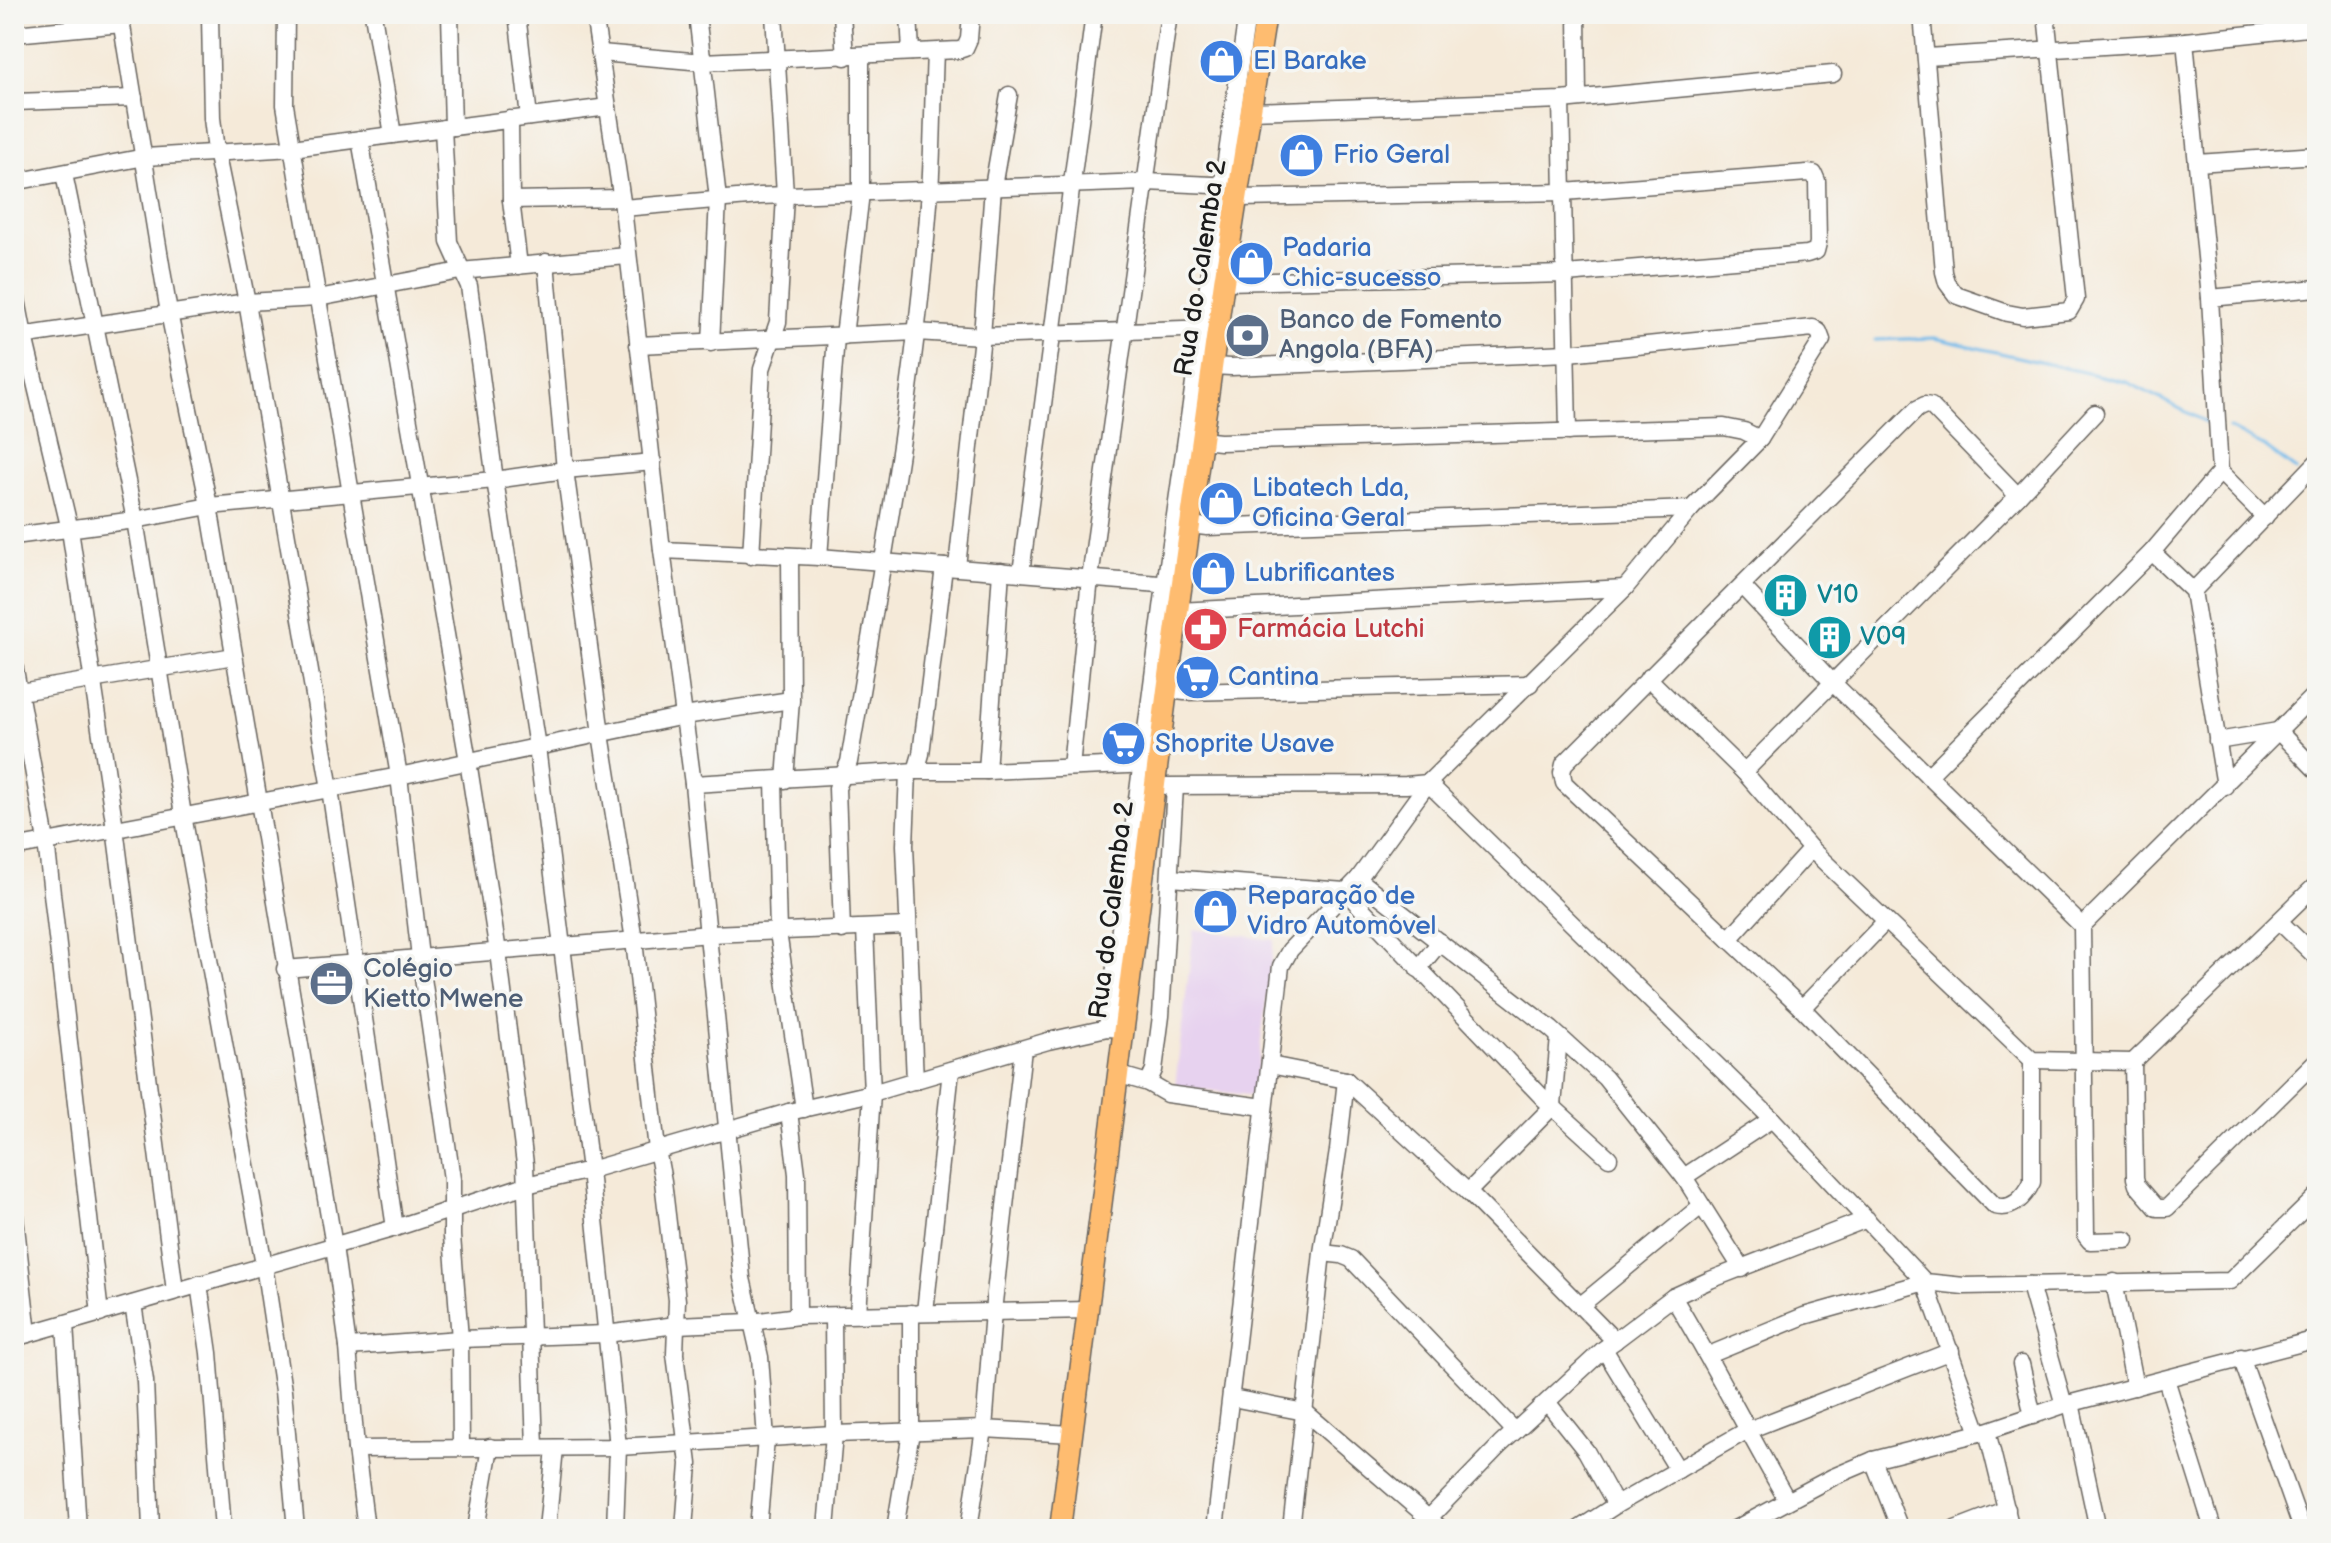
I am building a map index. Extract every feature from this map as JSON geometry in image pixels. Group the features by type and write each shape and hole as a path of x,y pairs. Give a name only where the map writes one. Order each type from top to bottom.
{"main road":[{"name":"Rua do Calemba 2","path":"1060,1529 1117,1074 1115,1028 1165,786 1149,764 1167,690 1178,611 1173,586 1190,525 1212,366 1210,329 1224,282 1234,190 1251,111 1266,14"}],"street":[{"path":"286,14 285,105 399,776 420,957 452,1179 452,1236 460,1339 461,1447"},
{"path":"373,14 393,135"},
{"path":"450,14 449,242 469,286 495,480 537,747 590,1170 618,1447 615,1529"},
{"path":"517,14 529,117"},
{"path":"594,14 622,203 693,784 742,1278 760,1357 766,1439 758,1529"},
{"path":"697,14 718,199 711,343"},
{"path":"751,556 762,369 778,322 785,195 774,14"},
{"path":"819,557 840,336 861,193 853,56 842,14"},
{"path":"909,14 911,52"},
{"path":"601,53 703,62 935,52 965,48 971,14"},
{"path":"1021,573 1094,14"},
{"path":"1071,767 1090,578 1169,14"},
{"path":"14,1209 21,1336 395,1228 526,1185 872,1093 1023,1049 1115,1028 1173,586 1210,329 1234,190 1242,33 1247,14"},
{"path":"1568,432 1564,192 1577,14"},
{"path":"1922,14 1947,283 1956,295 2023,316 2069,311 2076,299 2046,14"},
{"path":"210,16 212,118 216,151 247,302 330,789 395,1228"},
{"path":"14,34 121,19 169,313 209,506 334,1246 348,1347 366,1529"},
{"path":"1927,57 2185,41 2317,27"},
{"path":"2185,41 2210,298 2220,472 2265,517"},
{"path":"842,930 837,788 849,762 883,563 916,332 930,190 935,52"},
{"path":"1251,111 1569,99 1833,74"},
{"path":"915,1081 905,845 912,771 921,754 950,567 982,336 993,187 1009,95"},
{"path":"14,102 134,98"},
{"path":"14,182 145,157 292,148 608,107"},
{"path":"510,119 511,200 519,266"},
{"path":"360,139 422,487 498,952 526,1185 535,1447"},
{"path":"2197,163 2317,155"},
{"path":"511,200 622,203 1146,182 1234,190 1564,192 1807,173 1814,174 1817,181 1818,243 1816,251 1807,254 1566,274 1224,282"},
{"path":"64,174 135,520 183,815 264,1265 283,1391 296,1529"},
{"path":"19,336 247,302 318,298 460,271 627,256"},
{"path":"546,262 565,470 601,734 634,940 677,1300 675,1354 689,1464 684,1529"},
{"path":"14,284 19,336 70,530 115,828 175,1291"},
{"path":"2210,298 2317,288"},
{"path":"1212,366 1568,353 1813,328 1822,340 1760,439 1691,509 1625,588 1428,783 1358,879 1290,950 1281,966 1215,1529"},
{"path":"638,345 916,332 982,336 1210,329"},
{"path":"2018,496 1931,406 1917,409 1564,764 1562,773 1564,783 1802,1008 1995,1206 2003,1208 2010,1207 2032,1182 2032,1060"},
{"path":"1744,772 2018,496 2095,413"},
{"path":"1202,440 1220,442 1724,427 1744,431 1760,439"},
{"path":"14,536 135,520 209,506 280,502 653,462"},
{"path":"2193,591 2312,466"},
{"path":"1928,776 2152,552 2220,472"},
{"path":"1190,525 1207,527 1691,509"},
{"path":"662,550 819,557 1173,586"},
{"path":"2152,552 2193,591 2225,786"},
{"path":"790,556 791,700 780,781 778,932 796,1111 798,1316"},
{"path":"987,771 1001,571"},
{"path":"1742,586 1832,682 2082,926 2086,1236 2090,1241 2126,1240"},
{"path":"1178,611 1625,588"},
{"path":"16,693 234,656"},
{"path":"14,664 16,693 46,841 100,1314"},
{"path":"1648,678 1744,772 1811,849 2032,1060 2133,1062 2317,884"},
{"path":"1167,690 1530,684"},
{"path":"2082,926 2317,692"},
{"path":"14,848 399,776 684,716 791,700"},
{"path":"2217,741 2278,731"},
{"path":"2278,731 2317,771"},
{"path":"693,784 912,771 1149,764"},
{"path":"1148,1083 1154,1070 1161,1016 1170,878 1165,786 1428,783 1772,1119 1925,1282 1983,1432 2011,1529"},
{"path":"1729,939 1811,849"},
{"path":"1170,878 1345,891 1553,1106 1609,1158"},
{"path":"1358,879 1559,1037 1605,1078 1684,1177 1742,1269"},
{"path":"1138,909 1167,911"},
{"path":"1802,1008 1886,921"},
{"path":"2280,922 2317,958"},
{"path":"285,969 710,934 908,926"},
{"path":"858,1314 872,1093 865,929"},
{"path":"1418,969 1440,942"},
{"path":"1468,1192 1553,1106 1559,1037"},
{"path":"969,1529 984,1429 993,1311 1023,1049"},
{"path":"2133,1062 2135,1178 2137,1185 2157,1208 2162,1209 2167,1208 2317,1060"},
{"path":"1270,1065 1346,1080 1468,1192 1581,1305 1610,1345 1678,1470"},
{"path":"895,1529 911,1432 918,1313 951,1070"},
{"path":"1117,1074 1148,1083 1167,1094 1264,1107"},
{"path":"1291,1529 1322,1253 1346,1080"},
{"path":"1684,1177 1772,1119"},
{"path":"1709,1355 1804,1316 1925,1282 1964,1286 2230,1281 2317,1196"},
{"path":"1581,1305 1701,1206"},
{"path":"1232,1398 1305,1412 1433,1525 1515,1431 1610,1345 1673,1297 1867,1219"},
{"path":"1322,1253 1351,1259 1515,1431"},
{"path":"2114,1282 2135,1387"},
{"path":"199,1284 209,1353 223,1529"},
{"path":"2030,1285 2068,1404 2098,1529"},
{"path":"1673,1297 1709,1355 1746,1431 1787,1500"},
{"path":"133,1304 145,1381 151,1529"},
{"path":"348,1347 606,1334 676,1325 751,1322 798,1316 1088,1310"},
{"path":"826,1529 834,1434 833,1316"},
{"path":"65,1324 78,1529"},
{"path":"1735,1529 1787,1500 1873,1460 1983,1432 2068,1404 2317,1339"},
{"path":"1579,1529 1746,1431 1951,1351"},
{"path":"2241,1357 2302,1529"},
{"path":"2021,1364 2033,1416"},
{"path":"2166,1379 2213,1529"},
{"path":"1547,1402 1586,1451 1616,1505"},
{"path":"356,1449 618,1447 984,1429 1072,1434"},
{"path":"476,1529 490,1447"},
{"path":"547,1529 555,1448"},
{"path":"1873,1460 1900,1529"},
{"path":"1955,1529 2007,1509"}],"shaded area":[{"path":"1194,929 1274,940 1254,1096 1175,1086"}],"waterway":[{"path":"1875,340 1935,338 2127,382 2210,424"},
{"path":"2229,428 2265,447 2296,470"},
{"path":"2310,485 2317,490"}],"place":[{"name":"El Barake","path":"1222,61"},
{"name":"Frio Geral","path":"1302,155"},
{"name":"Padaria Chic-sucesso","path":"1251,263"},
{"name":"Banco de Fomento Angola (BFA)","path":"1248,335"},
{"name":"Libatech Lda, Oficina Geral","path":"1221,503"},
{"name":"Lubrificantes","path":"1213,573"},
{"name":"V10","path":"1786,595"},
{"name":"Farmácia Lutchi","path":"1206,629"},
{"name":"V09","path":"1829,637"},
{"name":"Cantina","path":"1197,677"},
{"name":"Shoprite Usave","path":"1124,744"},
{"name":"Reparação de Vidro Automóvel","path":"1216,911"},
{"name":"Colégio Kietto Mwene","path":"332,984"}]}
